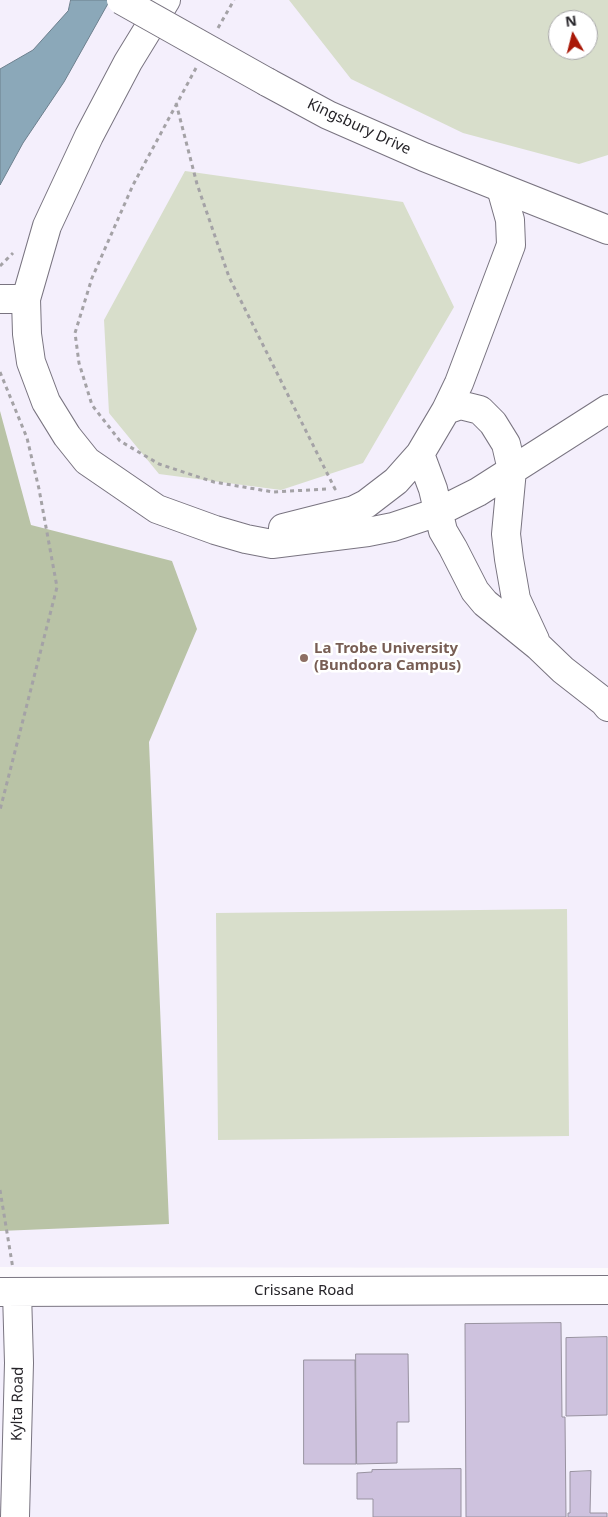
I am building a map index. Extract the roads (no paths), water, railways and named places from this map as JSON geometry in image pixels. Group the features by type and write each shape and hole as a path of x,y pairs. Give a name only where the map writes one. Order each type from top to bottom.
{"street":[{"name":"Kingsbury Drive","path":"121,0 328,115 501,188 608,230"},
{"path":"166,0 128,62 88,136 13,299 27,334 31,362 46,402 66,436 87,461 157,509 246,540 272,544 368,532 393,527 438,512 478,492 608,409"},
{"path":"214,530 277,530 354,510 366,504 396,481 420,454 446,410 459,383 511,245 510,220 501,188"},
{"path":"446,410 460,406 480,410 493,422 506,444 512,470 506,534 509,559 516,599 538,646"},
{"path":"420,454 433,489 443,531 475,591 485,603 608,707"},
{"name":"Crissane Road","path":"8,1292 608,1290"},
{"name":"Kylta Road","path":"8,1292 19,1363 15,1517"}],"water":[{"path":"71,0 110,0 64,82 23,143 0,185 0,69 33,50 68,11"}],"place":[{"name":"La Trobe University (Bundoora Campus)","path":"304,658"}]}
